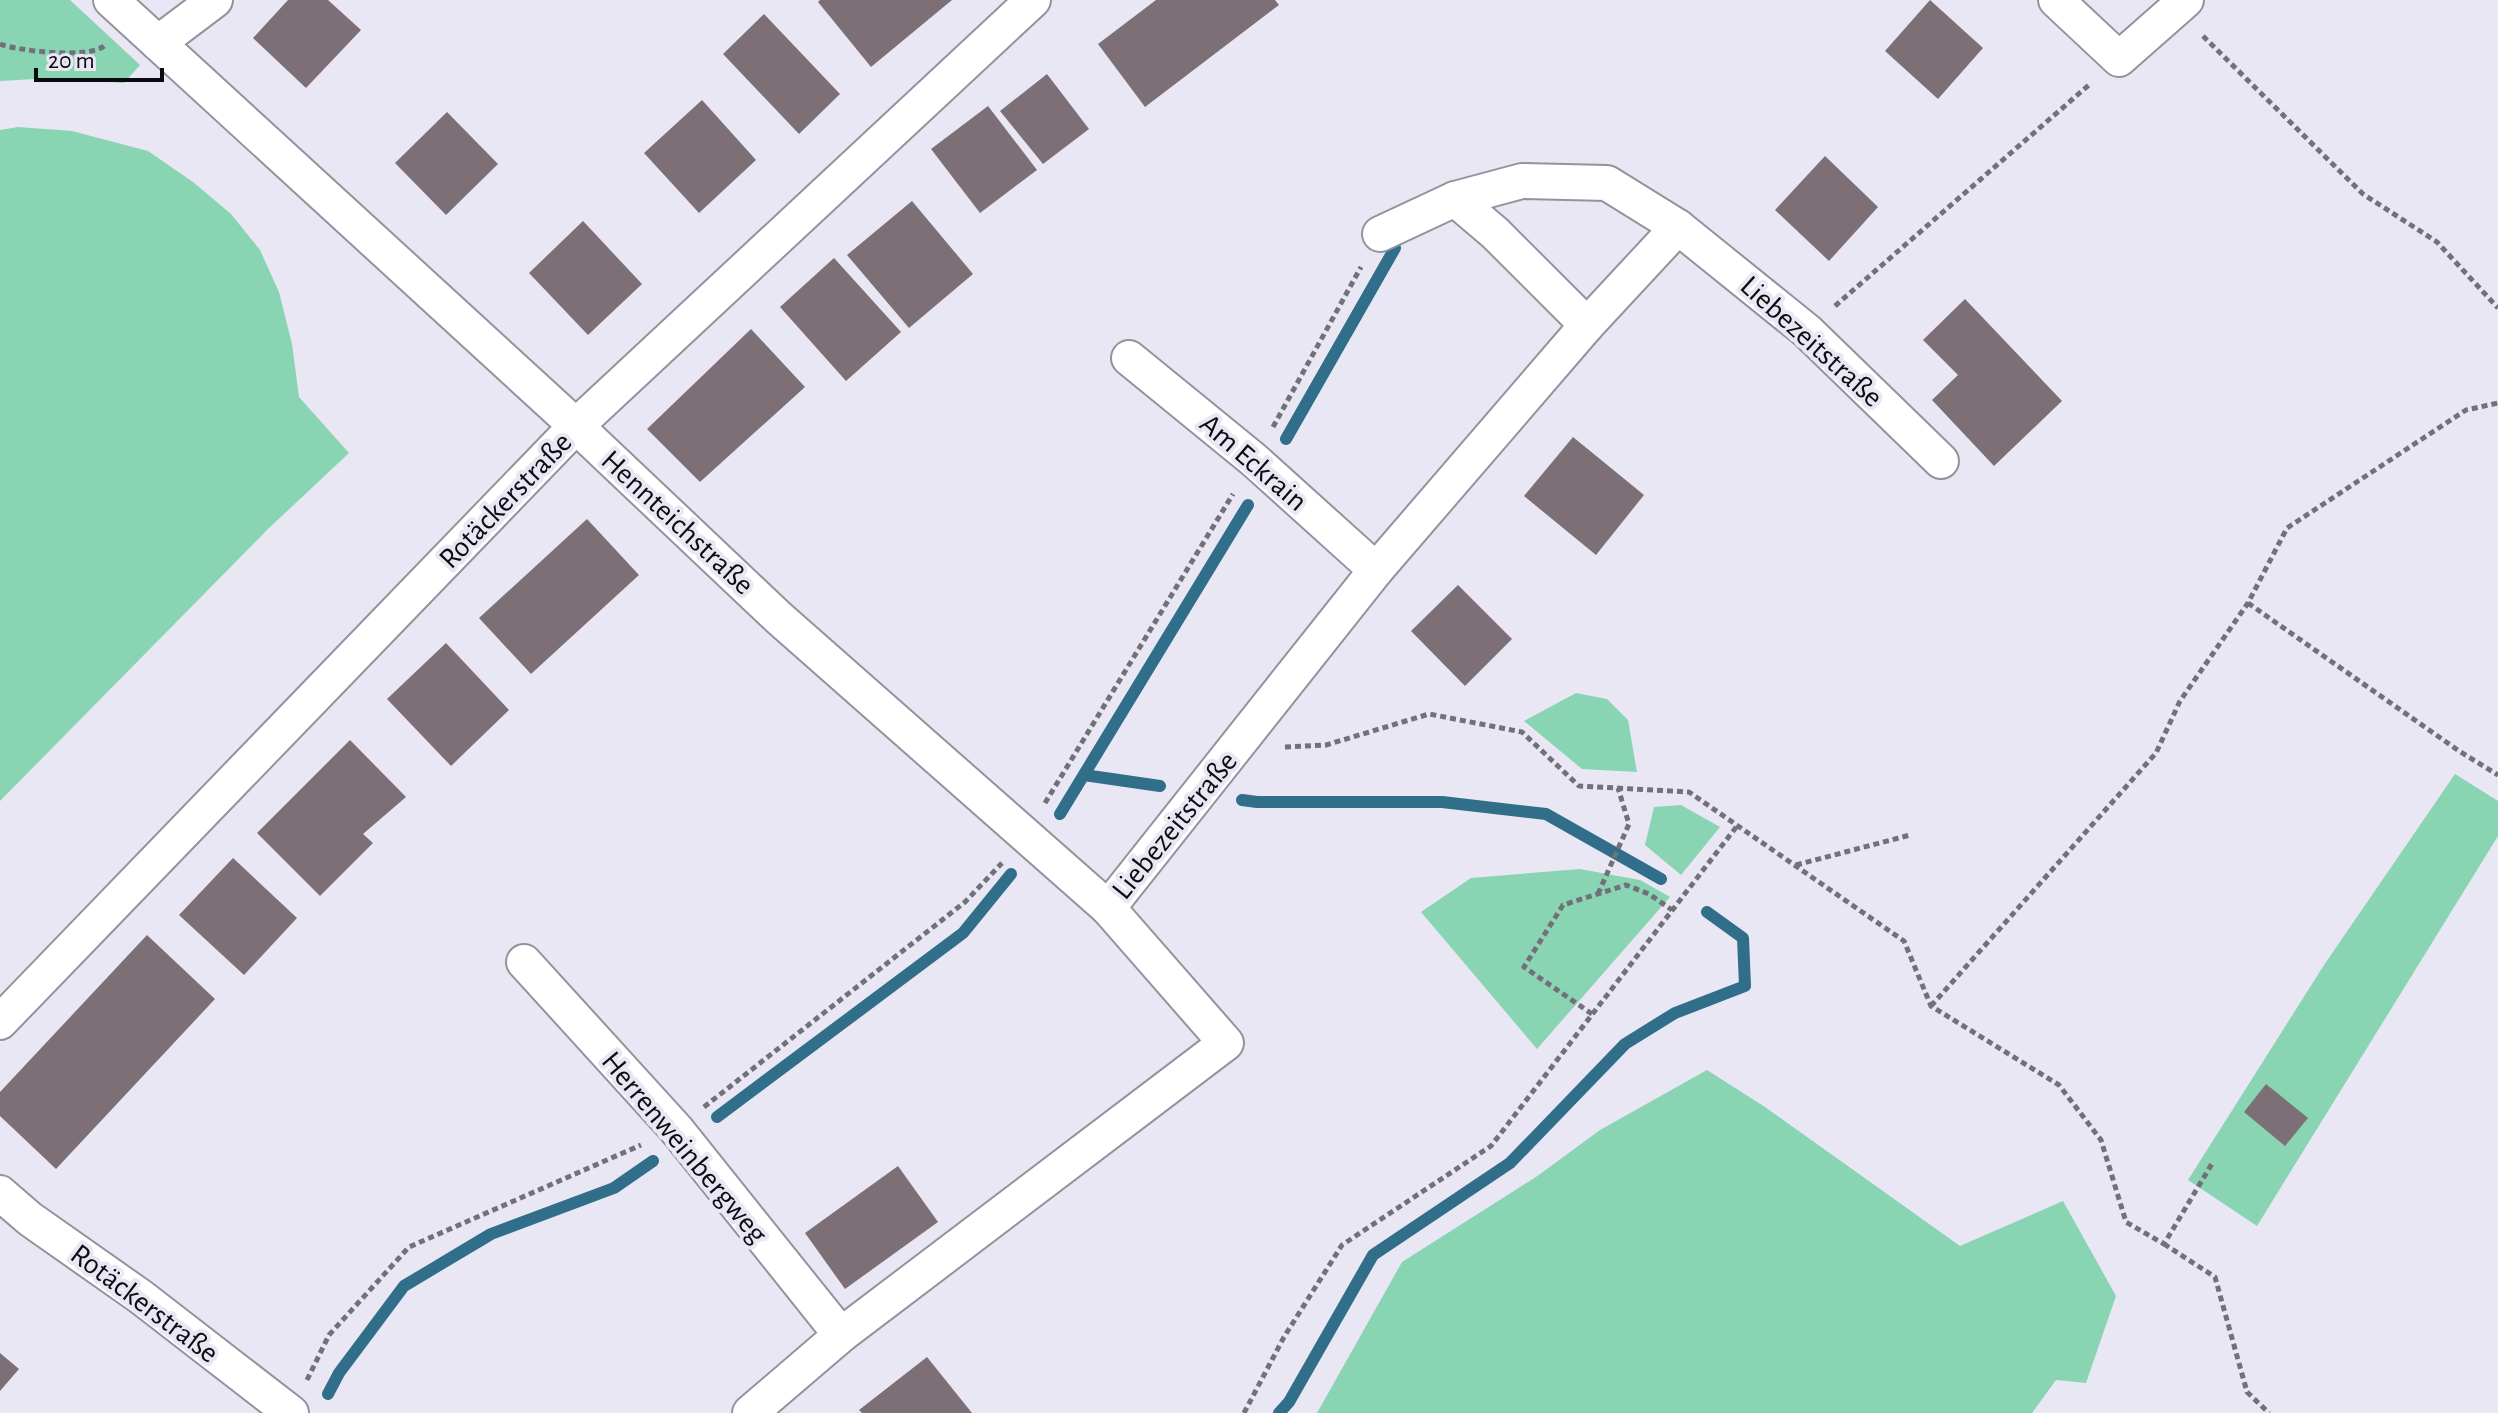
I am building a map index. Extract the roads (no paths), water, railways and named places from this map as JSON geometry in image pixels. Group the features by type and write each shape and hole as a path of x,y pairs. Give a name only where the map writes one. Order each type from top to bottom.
{"street":[{"path":"135,21 215,0"},
{"name":"Rotäckerstraße","path":"0,1022 576,426 1033,0"},
{"path":"2056,0 2119,59 2181,4"},
{"name":"Hennteichstraße","path":"135,21 576,426 779,618 1108,908"},
{"name":"Liebezeitstraße","path":"1380,234 1455,199 1522,181 1607,183 1678,227 1807,331 1941,461"},
{"path":"1455,199 1495,233 1587,325"},
{"name":"Liebezeitstraße","path":"750,1413 841,1335 1226,1043 1108,908 1376,570 1587,325 1678,227"},
{"name":"Am Eckrain","path":"1129,358 1254,460 1376,570"},
{"name":"Herrenweinbergweg","path":"524,962 676,1129 841,1335"},
{"name":"Rotäckerstraße","path":"0,1193 30,1219 141,1297 297,1400"}],"waterway":[{"path":"1286,439 1395,248"},
{"path":"1060,814 1248,505"},
{"path":"1084,775 1160,786"},
{"path":"1242,800 1442,802 1546,814 1661,879"},
{"path":"717,1117 963,933 1011,874"},
{"path":"1279,1413 1289,1402 1373,1255 1510,1163 1625,1044 1675,1013 1745,986 1743,938 1707,912"},
{"path":"328,1394 339,1373 404,1286 491,1234 614,1188 653,1161"}]}
